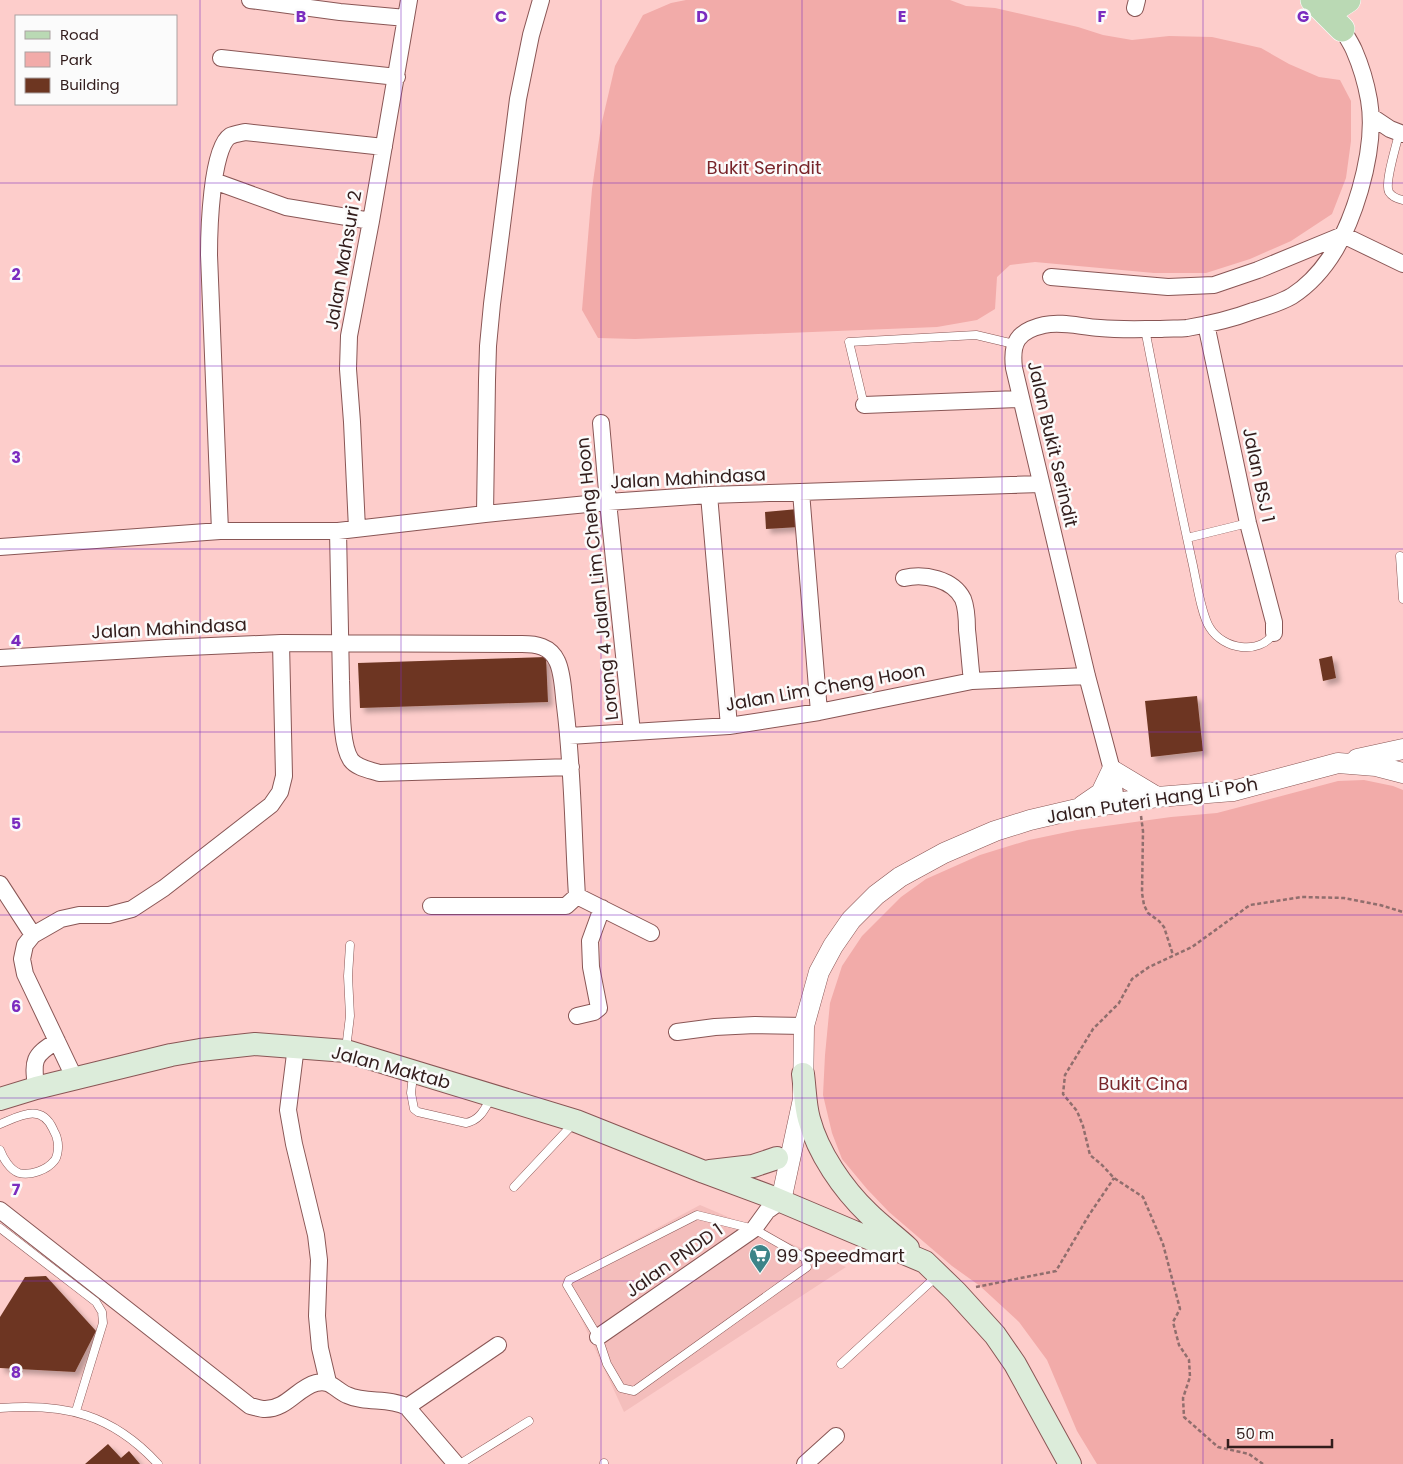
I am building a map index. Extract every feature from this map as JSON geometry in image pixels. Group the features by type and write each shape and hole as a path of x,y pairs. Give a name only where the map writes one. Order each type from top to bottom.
{"main road":[{"name":"Jalan Maktab","path":"0,1099 76,1078 171,1055 200,1050 255,1044 346,1051 576,1121 704,1172 772,1202"},
{"path":"803,1074 809,1119 828,1163 867,1212 956,1292 995,1335 1015,1364 1070,1464"},
{"path":"704,1172 753,1166 777,1158"},
{"path":"772,1202 931,1268"}],"street":[{"path":"250,0 406,18"},
{"name":"Jalan Mahsuri 2","path":"357,529 348,369 349,336 397,77 409,0"},
{"path":"485,514 487,371 492,304 518,99 531,35 541,0"},
{"name":"Jalan Bukit Serindit","path":"1116,802 1112,770 1040,484 1014,368 1014,344 1020,336 1031,329 1045,324 1059,323 1101,328 1145,329 1186,328 1206,324 1249,313 1280,302 1292,296 1312,279 1330,260 1355,208 1369,147 1372,117 1360,66 1333,8"},
{"path":"221,58 397,77"},
{"path":"1372,117 1390,129 1402,128"},
{"path":"220,531 209,219 222,145 230,136 245,132 384,148"},
{"path":"214,182 286,207 371,221"},
{"path":"1051,277 1168,287 1214,285 1258,270 1343,235 1403,264"},
{"name":"Jalan BSJ 1","path":"1206,324 1248,523 1274,622 1274,633"},
{"path":"864,405 1021,399"},
{"name":"Lorong 4 Jalan Lim Cheng Hoon","path":"601,422 632,732"},
{"name":"Jalan Mahindasa","path":"0,547 220,531 338,531 608,502 709,495 1040,484"},
{"path":"801,492 819,712"},
{"path":"709,495 728,726"},
{"path":"338,531 343,727 346,747 352,761 364,769 379,773 571,766"},
{"path":"904,578 923,575 938,579 952,586 962,598 966,614 972,681"},
{"path":"76,1078 25,974 22,959 25,945 33,935 61,919 78,915 109,915 132,909 164,888 271,805 280,792 284,776 282,643"},
{"name":"Jalan Mahindasa","path":"0,658 282,643 537,644 549,650 557,661 561,674 569,736 577,896"},
{"name":"Jalan Lim Cheng Hoon","path":"569,736 728,726 819,712 972,681 1087,676"},
{"path":"1338,763 1403,749"},
{"name":"Jalan Puteri Hang Li Poh","path":"772,1202 803,1099 804,1026 818,972 851,920 876,895 900,877 944,853 995,831 1030,820 1077,809 1157,797 1233,791 1338,763 1376,766 1403,773"},
{"path":"1077,809 1101,793 1112,770 1157,797"},
{"path":"0,884 33,935"},
{"path":"431,906 566,906 577,896 651,933"},
{"path":"577,1016 594,1012 599,1008 591,967 590,941 602,908"},
{"path":"677,1032 715,1027 754,1025 804,1026"},
{"path":"36,1088 34,1069 36,1058 43,1049 57,1041"},
{"path":"296,1046 288,1110 294,1144 316,1235 319,1260 317,1316 320,1348 328,1382"},
{"name":"Jalan Puteri Hang Li Poh","path":"772,1202 777,1158 793,1097 803,1074"},
{"name":"Jalan PNDD 1","path":"598,1337 754,1229 772,1202"},
{"path":"0,1210 250,1406 266,1409 284,1404 309,1386 319,1382 328,1382 346,1395 355,1398 399,1402 407,1407 456,1464"},
{"path":"407,1407 498,1345"},
{"path":"805,1464 836,1436"}],"lane":[{"path":"1402,128 1387,183 1389,192 1394,197 1403,200"},
{"path":"1145,329 1187,538 1208,626 1218,638 1228,644 1243,648 1260,645 1270,640 1274,633"},
{"path":"864,405 849,342 976,335 1014,344"},
{"path":"1187,538 1248,523"},
{"path":"1400,556 1403,599"},
{"path":"346,1051 350,1016 348,976 350,945"},
{"path":"413,1070 411,1093 414,1109 418,1112 466,1123 473,1122 481,1116 492,1095"},
{"path":"0,1124 27,1114 36,1113 49,1120 58,1139 58,1150 55,1160 47,1167 26,1174 17,1173 9,1166 0,1150"},
{"path":"514,1187 576,1121"},
{"path":"697,1215 754,1229 805,1258 808,1267 634,1391 621,1388 607,1364 598,1337 568,1285 569,1280 697,1215"},
{"path":"0,1228 96,1302 102,1312 103,1324 76,1411"},
{"path":"841,1364 931,1268"},
{"path":"0,1408 30,1406 76,1411 104,1422 145,1450 158,1464"},
{"path":"460,1464 529,1421"}],"path":[{"path":"1136,800 1140,810 1143,831 1142,893 1144,905 1148,913 1164,927 1173,956"},
{"path":"1263,1464 1249,1454 1218,1447 1184,1417 1183,1398 1190,1377 1188,1360 1179,1345 1173,1322 1180,1309 1163,1244 1143,1197 1114,1178 1090,1156 1077,1111 1064,1094 1065,1075 1093,1029 1119,1003 1132,979 1149,968 1192,947 1250,905 1302,897 1344,898 1380,905 1403,912"},
{"path":"956,1292 1056,1271 1089,1215 1114,1178"}],"shaded area":[{"path":"700,1205 846,1267 624,1412 563,1279"}],"green space":[{"name":"Bukit Serindit","path":"686,0 950,0 966,6 995,8 1078,27 1103,35 1132,40 1169,36 1212,37 1261,48 1289,64 1319,77 1340,80 1351,101 1351,141 1346,178 1332,214 1291,241 1250,259 1206,273 1154,273 1035,262 1010,265 997,277 995,309 977,320 937,327 635,339 598,338 582,310 592,189 601,126 615,66 643,15 671,3"},
{"name":"Bukit Cina","path":"1364,780 1403,790 1403,1464 1097,1464 1077,1431 1047,1360 1019,1322 980,1286 952,1266 889,1212 842,1159 832,1133 823,1095 830,1003 842,966 862,936 901,897 926,879 980,855 1029,840 1077,830 1171,817 1217,813 1338,781"}],"building":[{"path":"798,509 799,527 766,529 765,512"},
{"path":"1332,656 1336,678 1323,681 1319,659"},
{"path":"546,657 548,702 360,708 358,663"},
{"path":"1197,696 1203,751 1151,757 1145,701"},
{"path":"46,1276 96,1331 75,1372 0,1368 0,1317 25,1277"},
{"path":"108,1444 121,1458 129,1451 140,1464 85,1464"}],"place":[{"name":"99 Speedmart","path":"760,1274"}]}
